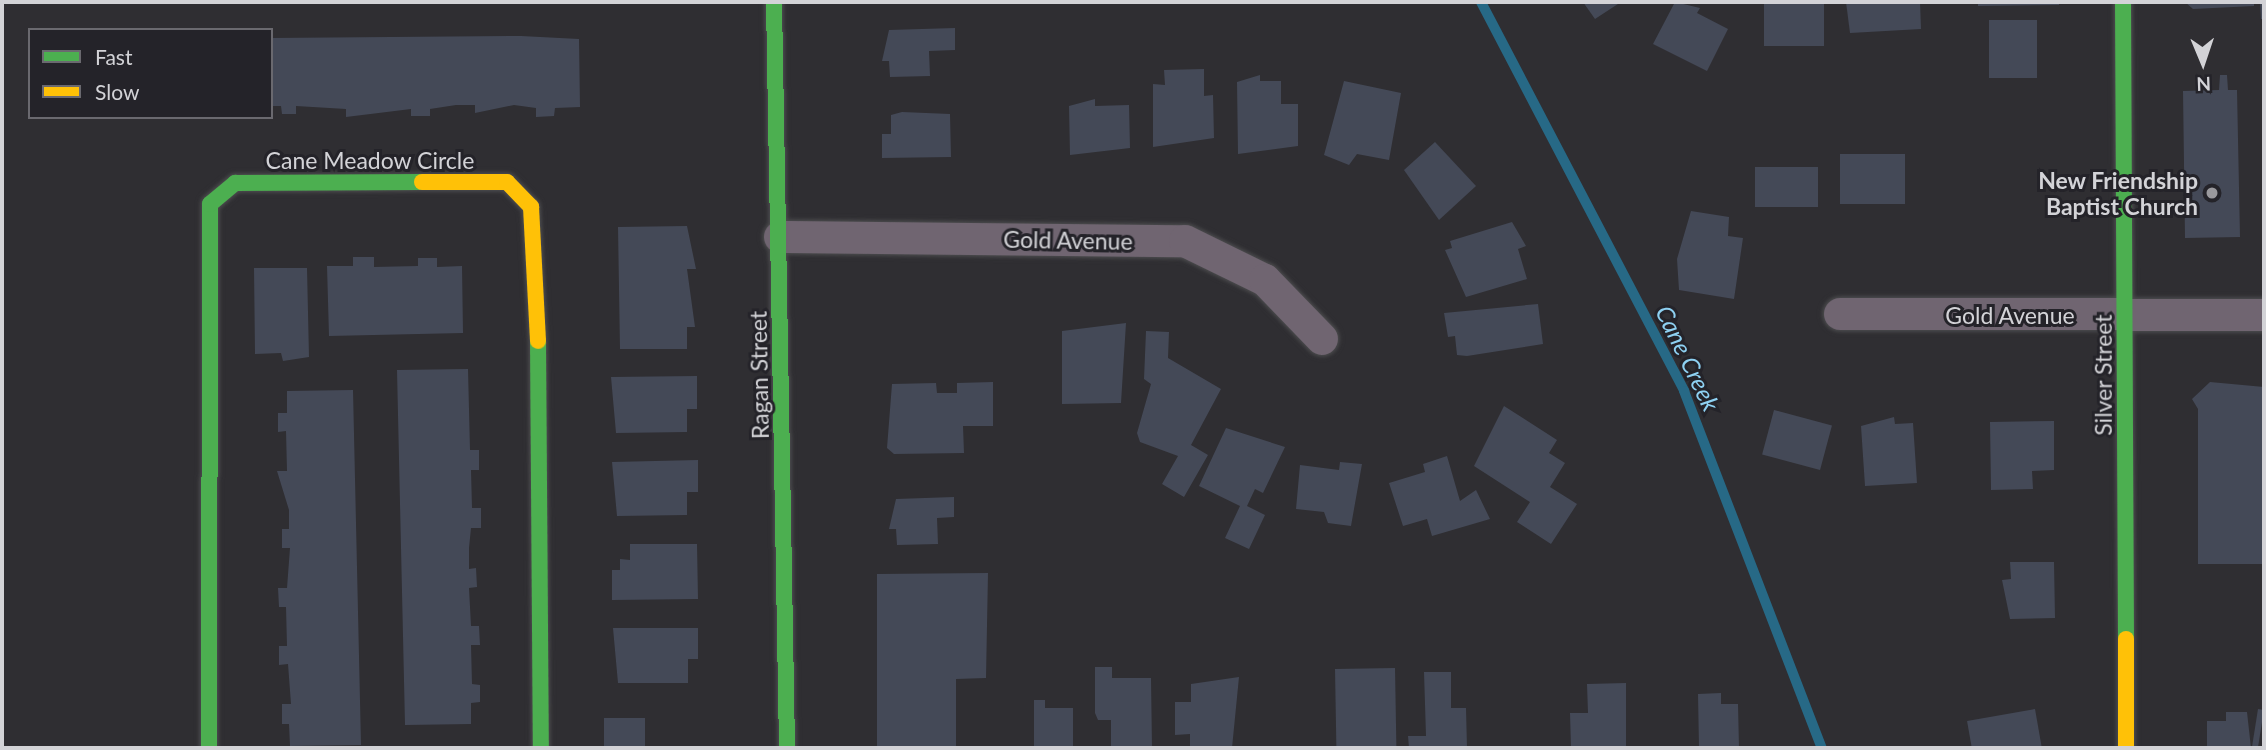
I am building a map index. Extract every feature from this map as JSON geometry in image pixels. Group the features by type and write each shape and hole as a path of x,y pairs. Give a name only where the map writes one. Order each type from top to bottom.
{"street":[{"name":"Ragan Street","path":"774,2 787,748"},
{"name":"Silver Street","path":"2123,2 2126,748"},
{"name":"Cane Meadow Circle","path":"209,748 210,204 235,183 507,182 531,207 537,229 541,748"},
{"name":"Gold Avenue","path":"780,237 1185,241 1265,280 1322,339"},
{"name":"Gold Avenue","path":"1840,314 2264,315"}],"building":[{"path":"1583,2 1621,2 1595,19"},
{"path":"1675,2 1700,8 1697,13 1728,29 1707,71 1653,44"},
{"path":"1764,2 1824,2 1824,46 1764,46"},
{"path":"1846,2 1920,2 1921,29 1850,33"},
{"path":"1978,2 2059,2 2059,5 1978,6"},
{"path":"2185,2 2254,2 2254,6 2193,9"},
{"path":"2260,2 2264,2 2264,19 2261,19"},
{"path":"1989,20 2037,20 2037,78 1989,78"},
{"path":"955,28 955,50 929,51 930,76 890,77 889,61 882,61 889,30"},
{"path":"521,36 579,39 580,107 555,108 554,116 536,117 536,108 514,105 475,113 475,105 456,105 430,109 430,116 411,116 411,109 346,117 346,109 296,106 296,114 282,114 281,106 273,106 273,38"},
{"path":"1204,69 1204,96 1213,95 1214,138 1153,147 1153,84 1165,85 1164,70"},
{"path":"1260,75 1260,81 1281,81 1281,104 1298,104 1298,146 1238,154 1237,82"},
{"name":"New Friendship Baptist Church","path":"2220,75 2227,75 2228,90 2237,90 2240,237 2185,238 2183,91 2219,90"},
{"path":"1344,81 1401,93 1389,160 1357,154 1349,165 1324,155"},
{"path":"1095,99 1095,106 1129,105 1130,148 1070,155 1069,106"},
{"path":"902,112 950,114 951,157 882,158 882,134 891,134 891,115"},
{"path":"1435,142 1476,186 1439,220 1404,170"},
{"path":"1840,154 1905,154 1905,204 1840,204"},
{"path":"1755,167 1818,167 1818,207 1755,207"},
{"path":"1691,211 1729,217 1728,236 1743,238 1734,299 1679,290 1677,259"},
{"path":"1512,222 1526,246 1518,249 1527,279 1466,297 1445,250 1452,248 1450,241"},
{"path":"687,226 696,269 687,269 695,327 687,327 687,349 620,349 618,227"},
{"path":"353,257 374,257 374,267 418,266 418,258 437,258 437,267 462,266 463,333 329,336 327,266 353,266"},
{"path":"254,268 307,268 309,357 283,361 281,353 255,354"},
{"path":"1538,304 1543,344 1467,356 1457,355 1455,336 1448,337 1444,313"},
{"path":"1126,323 1121,403 1062,404 1062,331"},
{"path":"1146,331 1169,332 1168,358 1221,389 1191,445 1208,455 1184,497 1162,484 1178,456 1140,442 1137,433 1151,384 1144,379"},
{"path":"468,369 470,450 479,450 479,470 471,470 472,508 481,508 481,528 471,528 469,548 469,569 476,568 477,587 469,588 471,626 479,626 480,645 471,645 472,684 480,685 480,702 471,703 471,724 405,725 397,370"},
{"path":"697,376 697,409 687,409 687,432 616,433 611,377"},
{"path":"993,382 993,426 963,426 964,453 894,454 887,448 892,384 936,383 937,393 957,393 957,383"},
{"path":"2210,382 2264,387 2264,564 2198,564 2198,409 2192,399"},
{"path":"353,390 361,745 290,746 289,724 282,724 282,704 291,704 288,664 279,665 279,646 287,646 286,607 279,607 278,588 287,588 290,548 282,548 282,529 289,529 289,510 277,471 287,471 286,431 278,432 278,413 287,413 287,391"},
{"path":"1504,406 1557,440 1549,453 1565,463 1550,487 1577,504 1551,544 1517,522 1530,502 1474,466"},
{"path":"1774,410 1832,426 1820,470 1762,454"},
{"path":"1894,417 1895,424 1913,423 1917,483 1865,486 1861,426"},
{"path":"2054,421 2054,470 2032,471 2033,489 1991,490 1990,422"},
{"path":"1226,428 1285,447 1263,493 1255,489 1247,506 1265,515 1249,549 1225,538 1240,506 1199,486"},
{"path":"1447,456 1460,501 1476,490 1490,519 1432,536 1427,519 1403,526 1389,483 1425,472 1423,464"},
{"path":"698,460 698,492 687,492 687,515 617,516 612,462"},
{"path":"1340,462 1362,464 1351,526 1328,523 1324,512 1296,509 1300,465 1339,470"},
{"path":"954,497 954,517 937,518 938,544 897,545 896,529 889,529 896,499"},
{"path":"630,544 697,544 698,599 612,600 612,570 620,570 620,559 630,560"},
{"path":"2010,562 2054,562 2055,618 2010,619 2002,580 2011,579"},
{"path":"988,573 986,678 956,679 956,748 877,748 877,574"},
{"path":"613,628 698,628 698,659 688,659 688,683 618,683"},
{"path":"1095,667 1112,667 1112,678 1151,678 1152,748 1111,748 1111,720 1098,720 1095,713"},
{"path":"1395,668 1396,748 1336,748 1335,669"},
{"path":"1424,672 1451,672 1451,708 1466,708 1467,748 1409,748 1408,736 1426,736"},
{"path":"1239,677 1232,748 1190,748 1190,734 1175,735 1175,702 1191,702 1191,684"},
{"path":"1626,683 1626,748 1571,748 1570,713 1588,713 1587,684"},
{"path":"1721,693 1721,704 1738,704 1739,748 1699,748 1698,694"},
{"path":"1034,700 1045,700 1045,708 1073,708 1073,748 1034,748"},
{"path":"2035,709 2042,748 1972,748 1967,721"},
{"path":"2258,709 2264,710 2258,748 2252,748"},
{"path":"2226,712 2247,712 2251,748 2207,748 2207,721 2226,721"},
{"path":"604,718 645,718 645,748 604,748"}],"waterway":[{"name":"Cane Creek","path":"1481,2 1684,391 1822,748"}],"traffic: fast":[{"path":"774,2 787,748"},
{"path":"2123,2 2126,639"},
{"path":"209,748 210,204 235,183 422,182"},
{"path":"538,341 541,748"}],"traffic: slow":[{"path":"422,182 507,182 531,207 538,341"},
{"path":"2126,639 2126,748"}],"place":[{"name":"New Friendship Baptist Church","path":"2212,193"}]}
